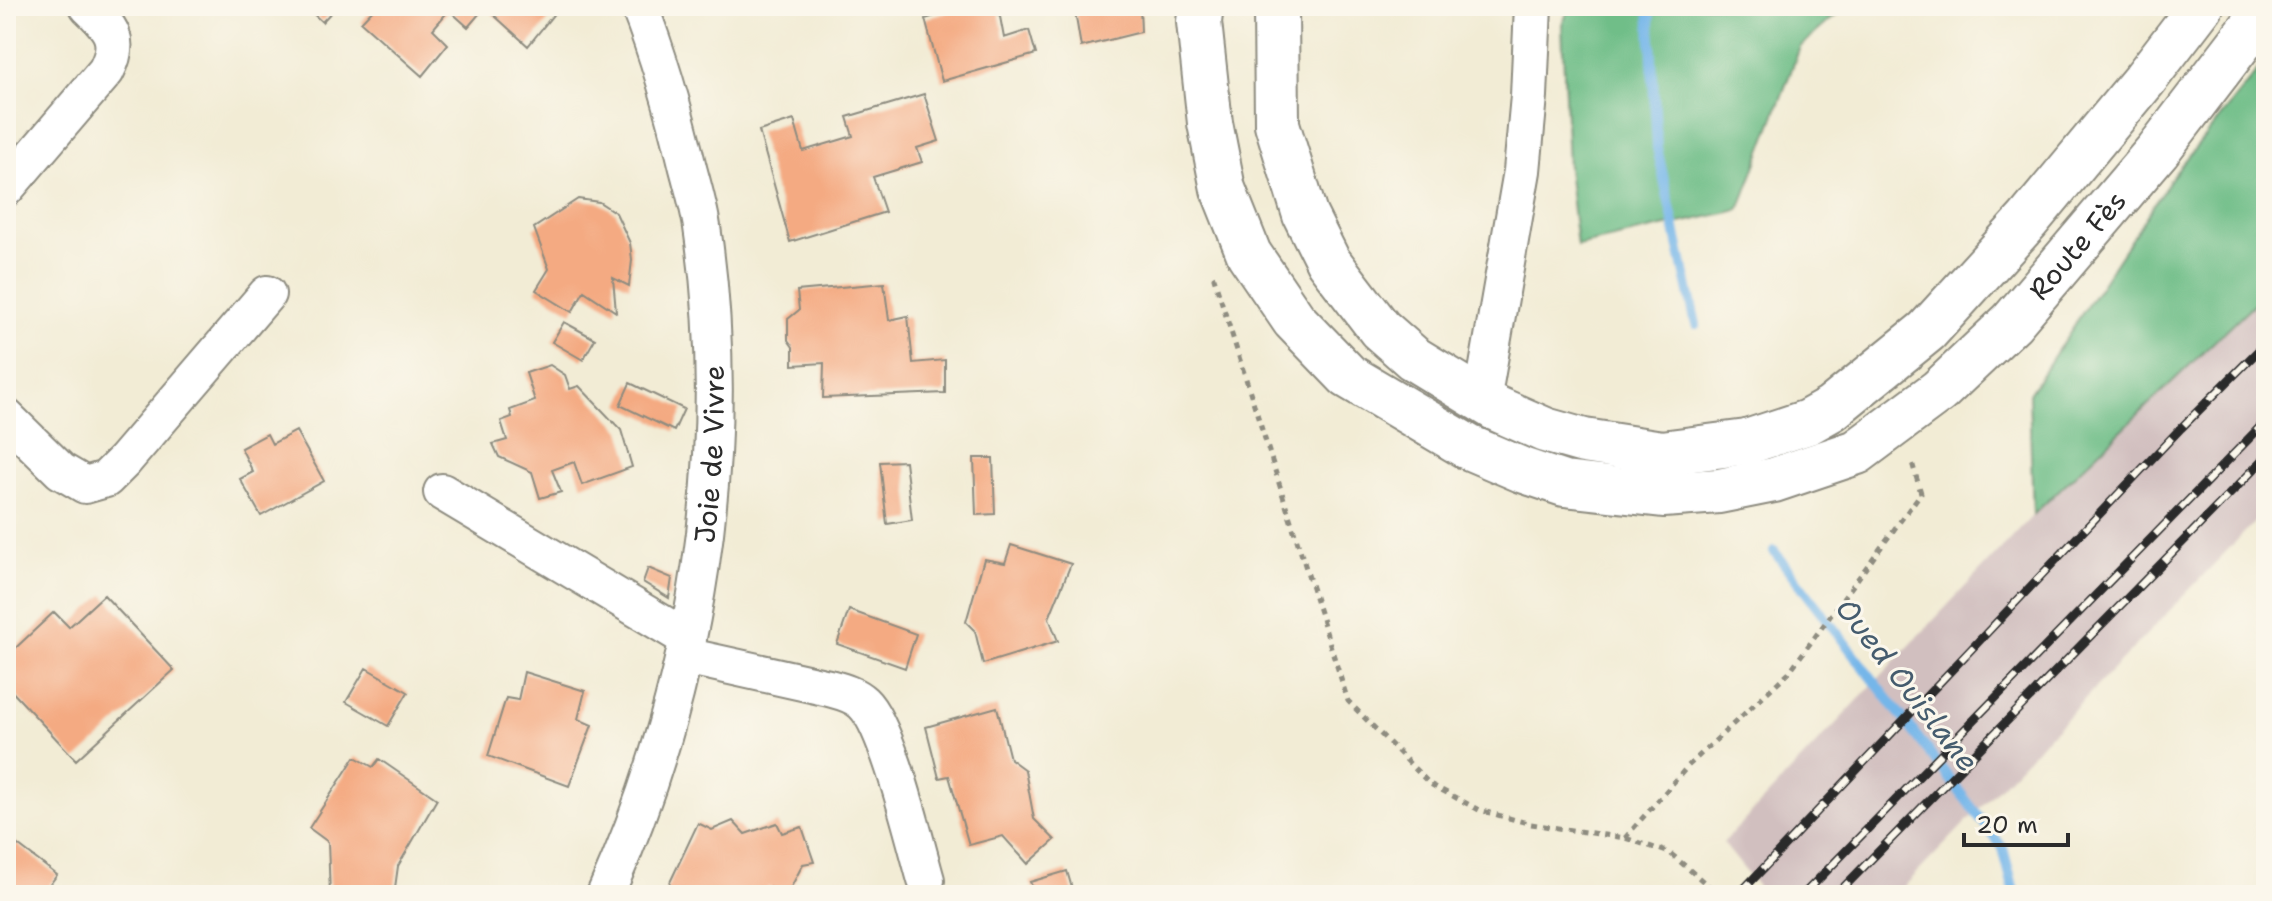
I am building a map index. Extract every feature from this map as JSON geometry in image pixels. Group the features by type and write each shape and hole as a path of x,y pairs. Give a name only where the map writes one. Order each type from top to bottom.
{"main road":[{"path":"1201,6 1199,22 1212,136 1223,189 1249,254 1294,320 1348,376 1468,447 1564,484 1663,474"},
{"path":"1276,6 1277,124 1305,215 1328,261 1380,329 1413,358 1482,401 1545,430 1623,449 1663,474"},
{"name":"Route Fès","path":"1663,474 1808,422 1831,409 1927,331 2028,220 2201,6"},
{"name":"Route Fès","path":"1663,474 1719,491 1774,480 1857,452 1939,391 2012,322 2158,150 2266,9"}],"street":[{"path":"6,188 106,71 115,55 114,36 88,6"},
{"name":"Joie de Vivre","path":"605,895 645,798 686,648 703,548 712,445 710,320 702,226 674,108 639,6"},
{"path":"1482,401 1522,171 1533,6"},
{"path":"6,417 61,471 85,485 106,479 267,294"},
{"path":"442,492 686,648 845,692 863,703 879,726 926,880"}],"path":[{"path":"1249,254 1214,278 1348,701 1430,784 1479,810 1531,824 1625,838 1670,853 1719,895"},
{"path":"1625,838 1688,766 1789,672 1921,493 1900,421"}],"shaded area":[{"path":"2266,292 2266,510 1896,895 1765,895 1723,843 2033,515"}],"green space":[{"path":"1571,6 1846,6 1800,47 1739,210 1577,246 1568,168 1562,24"},
{"path":"2266,60 2266,292 2033,515 2029,394 2172,177"}],"building":[{"path":"305,6 337,6 322,22"},
{"path":"376,6 560,6 528,46 485,7 468,27 449,10 433,29 448,44 422,76 361,22"},
{"path":"968,6 998,6 1004,38 1029,30 1036,54 942,81 925,19"},
{"path":"1074,6 1140,6 1141,32 1081,47"},
{"path":"924,94 939,141 917,148 922,162 873,177 885,212 790,242 759,131 794,120 803,151 853,136 847,117"},
{"path":"578,199 599,202 616,213 630,243 629,286 613,278 616,312 584,291 572,312 536,290 549,269 534,228"},
{"path":"884,283 889,320 908,316 913,363 945,360 945,393 823,398 824,363 793,365 788,319 799,310 797,291"},
{"path":"564,322 595,339 583,360 552,342"},
{"path":"550,365 565,375 570,389 579,386 621,430 632,467 582,485 574,462 552,470 561,492 540,498 532,472 499,457 493,444 507,440 501,421 512,417 510,410 535,401 526,373"},
{"path":"630,383 684,409 674,431 620,405"},
{"path":"296,431 324,481 261,516 240,479 253,472 241,448 267,434 272,444"},
{"path":"974,458 993,458 995,514 976,515"},
{"path":"905,461 912,520 887,524 880,462"},
{"path":"1011,545 1071,564 1049,618 1058,641 983,664 975,631 966,622 984,559 1005,563"},
{"path":"648,568 672,578 669,598 643,582"},
{"path":"104,595 174,670 76,760 6,685 6,657 54,612 69,627"},
{"path":"849,610 916,634 905,668 837,644"},
{"path":"366,668 408,692 388,726 346,702"},
{"path":"524,672 585,691 578,719 592,725 569,786 488,756 506,698 518,700"},
{"path":"997,707 1010,759 1025,770 1034,819 1055,840 1028,864 1003,836 969,845 949,776 939,778 926,727"},
{"path":"355,757 373,767 379,759 437,799 398,866 394,895 330,895 328,842 309,828"},
{"path":"733,821 745,834 777,823 782,833 802,827 814,862 803,864 787,895 768,887 764,895 664,895 698,823 712,830"},
{"path":"6,836 57,875 42,895 6,895"},
{"path":"1067,871 1074,895 1036,895 1030,882"}],"waterway":[{"name":"Oued Ouislane","path":"1649,6 1657,148 1696,324"},
{"name":"Oued Ouislane","path":"1774,551 2003,848 2015,895"}],"railway":[{"path":"1738,895 2181,428 2266,343"},
{"path":"1803,895 2266,421"},
{"path":"1836,895 2266,457"}]}
